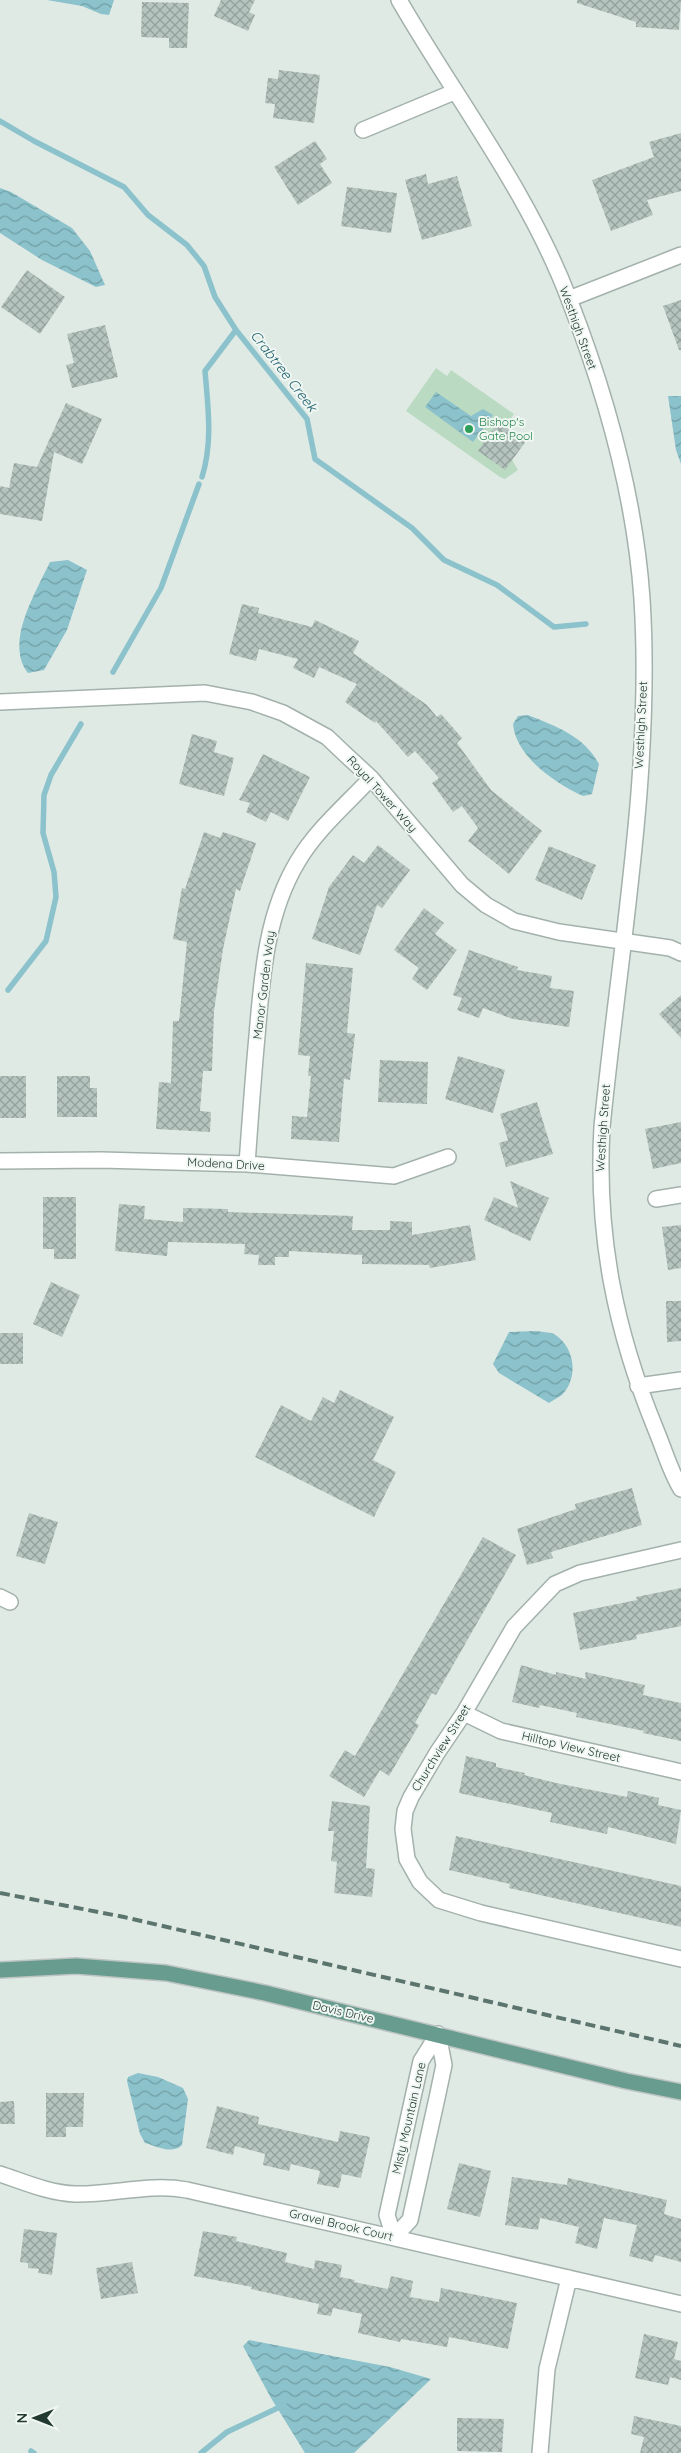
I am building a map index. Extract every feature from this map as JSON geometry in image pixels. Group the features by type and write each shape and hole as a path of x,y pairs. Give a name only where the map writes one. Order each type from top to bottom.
{"main road":[{"name":"Davis Drive","path":"0,1970 76,1966 166,1973 265,1993 626,2081 681,2092"}],"street":[{"name":"Westhigh Street","path":"398,0 454,92 497,156 535,228 569,299 596,378 622,473 636,546 642,598 644,690 642,746 623,941 611,1027 600,1168 602,1214 610,1286 638,1386 681,1489"},
{"path":"364,130 454,92"},
{"path":"569,299 681,255"},
{"name":"Royal Tower Way","path":"0,702 188,692 221,694 260,704 305,724 327,738 371,778 462,885 486,905 514,921 559,932 670,948 681,952"},
{"name":"Manor Garden Way","path":"247,1164 260,999 267,947 278,904 298,861 314,838 371,778"},
{"name":"Modena Drive","path":"0,1161 100,1160 247,1164 394,1176 448,1157"},
{"path":"656,1199 681,1195"},
{"path":"638,1386 681,1380"},
{"name":"Churchview Street","path":"681,1550 580,1573 555,1584 514,1627 464,1713 437,1752 411,1797 405,1811 404,1843 408,1859 420,1882 439,1900 481,1913 681,1959"},
{"name":"Hilltop View Street","path":"464,1713 500,1731 681,1772"},
{"name":"Misty Mountain Lane","path":"438,2034 444,2065 437,2098 410,2220 394,2237 386,2215 421,2061 438,2034"},
{"name":"Gravel Brook Court","path":"0,2174 47,2189 75,2194 165,2186 681,2304"},
{"path":"540,2453 547,2369 569,2278"}],"green space":[{"path":"436,368 447,376 451,370 514,414 505,427 526,441 512,460 518,470 505,479 500,477 406,411"}],"water":[{"path":"47,0 114,0 109,15 101,14 82,6"},
{"path":"0,188 11,192 72,228 90,251 105,285 96,287 42,260 0,233"},
{"name":"Bishop's Gate Pool","path":"436,392 471,416 483,409 493,415 473,442 425,407"},
{"path":"668,396 681,396 681,464 676,450"},
{"path":"68,560 87,570 67,630 44,670 28,673 21,661 19,647 25,618 50,562"},
{"path":"528,715 568,733 593,754 599,764 592,794 583,796 572,791 549,776 529,758 521,747 513,724 518,716"},
{"path":"535,1331 554,1334 561,1340 570,1354 572,1363 571,1380 567,1388 562,1395 549,1403 499,1373 493,1364 509,1332"},
{"path":"138,2073 158,2077 183,2088 188,2099 182,2145 178,2148 169,2150 145,2143 140,2134 127,2081 128,2077"},
{"path":"249,2340 390,2367 431,2379 354,2453 305,2453 271,2398 243,2346"}],"building":[{"path":"221,0 255,0 249,12 255,15 248,31 214,16"},
{"path":"577,0 681,0 679,30 636,27 636,22 577,3"},
{"path":"142,2 189,3 187,48 169,48 169,38 141,37"},
{"path":"279,70 320,75 314,123 273,118 275,104 265,103 268,78 278,79"},
{"path":"681,133 681,191 647,200 653,215 611,231 592,180 654,157 649,142"},
{"path":"315,141 327,159 320,164 332,183 298,205 274,167"},
{"path":"426,174 428,184 457,176 472,226 422,240 405,180"},
{"path":"347,187 397,193 391,233 341,226"},
{"path":"27,270 65,297 40,334 1,307"},
{"path":"681,300 681,350 679,350 663,306"},
{"path":"105,325 118,377 72,388 66,365 74,363 67,334"},
{"path":"66,403 102,419 82,464 54,452 42,521 0,514 0,486 9,488 14,463 37,467"},
{"path":"498,422 526,441 505,470 478,451"},
{"path":"242,604 259,608 258,613 312,627 315,620 359,641 353,653 427,705 437,717 441,714 462,738 457,743 491,790 542,831 509,874 468,841 478,828 462,806 453,812 432,783 439,778 415,751 408,757 376,721 375,723 345,702 357,684 319,667 314,678 293,668 298,659 259,649 256,661 229,654"},
{"path":"192,734 217,741 214,752 234,758 224,796 179,784"},
{"path":"263,754 310,777 288,821 271,812 266,822 246,812 250,803 239,800"},
{"path":"204,832 220,838 223,832 256,843 240,891 236,889 223,949 214,1011 212,1071 203,1071 200,1111 211,1112 210,1132 156,1129 159,1082 171,1083 173,1021 179,1021 187,942 173,939 182,888 185,889"},
{"path":"378,845 410,870 382,908 377,905 360,955 312,939 329,887 353,855 364,863"},
{"path":"549,846 596,865 582,900 535,880"},
{"path":"424,908 444,923 435,934 457,950 427,990 412,979 419,968 394,950"},
{"path":"469,950 518,967 517,970 552,976 550,988 574,991 569,1027 513,1019 483,1008 479,1018 457,1010 462,998 453,995"},
{"path":"306,963 353,968 347,1033 355,1034 350,1080 344,1079 339,1142 291,1139 292,1116 307,1117 311,1076 308,1076 310,1056 298,1055"},
{"path":"681,995 681,1038 659,1014"},
{"path":"458,1056 505,1070 493,1113 445,1099"},
{"path":"380,1060 428,1062 427,1104 378,1102"},
{"path":"0,1076 26,1076 26,1118 0,1118"},
{"path":"57,1076 90,1076 90,1088 97,1088 97,1117 57,1117"},
{"path":"537,1102 553,1154 506,1167 499,1143 508,1140 500,1114"},
{"path":"681,1122 681,1163 653,1169 645,1129"},
{"path":"510,1181 549,1198 530,1241 484,1220 494,1197 518,1208"},
{"path":"43,1197 76,1197 76,1259 54,1259 54,1249 43,1249"},
{"path":"119,1204 145,1206 144,1219 183,1222 183,1208 228,1209 228,1212 353,1216 352,1230 390,1230 390,1221 412,1222 412,1235 470,1225 476,1260 430,1268 429,1265 362,1264 362,1255 289,1251 289,1257 275,1257 275,1265 258,1265 259,1255 244,1254 245,1244 168,1242 167,1256 115,1251"},
{"path":"681,1225 681,1268 668,1270 662,1227"},
{"path":"51,1282 80,1295 62,1337 33,1324"},
{"path":"666,1301 681,1301 681,1341 667,1342"},
{"path":"0,1333 23,1333 23,1364 0,1364"},
{"path":"340,1390 394,1417 373,1460 396,1472 374,1517 255,1457 281,1405 311,1421 323,1397 334,1403"},
{"path":"632,1488 642,1525 551,1552 553,1558 527,1565 517,1529 576,1509 575,1504"},
{"path":"29,1513 58,1522 45,1564 16,1556"},
{"path":"483,1537 516,1555 436,1695 432,1693 415,1723 419,1725 389,1776 380,1770 364,1797 329,1776 345,1750 355,1756"},
{"path":"681,1588 681,1626 636,1635 637,1639 580,1650 573,1613 637,1600 636,1597"},
{"path":"521,1665 556,1675 556,1672 586,1679 585,1672 645,1685 643,1695 681,1703 681,1741 643,1733 644,1731 576,1717 577,1713 540,1705 539,1708 512,1702"},
{"path":"466,1756 496,1763 496,1767 525,1773 524,1775 556,1783 627,1797 628,1791 659,1798 658,1805 681,1810 676,1844 608,1827 607,1834 550,1822 552,1813 459,1793"},
{"path":"332,1801 370,1806 366,1868 375,1869 372,1897 334,1893 337,1862 331,1861 334,1831 328,1831"},
{"path":"456,1836 681,1886 681,1927 509,1888 510,1884 449,1870"},
{"path":"46,2093 84,2093 83,2127 66,2127 66,2137 46,2137"},
{"path":"14,2101 15,2124 0,2124 0,2102"},
{"path":"217,2106 259,2117 258,2124 338,2142 340,2131 370,2137 361,2178 342,2174 339,2188 317,2184 320,2171 291,2164 289,2171 263,2165 265,2154 235,2146 233,2155 206,2148"},
{"path":"459,2163 491,2171 480,2217 447,2209"},
{"path":"512,2177 567,2185 568,2178 667,2200 664,2214 681,2219 681,2262 655,2255 653,2262 629,2256 637,2225 604,2218 597,2249 575,2243 579,2227 540,2218 538,2230 505,2225"},
{"path":"24,2229 57,2233 52,2275 38,2273 39,2269 28,2268 28,2263 20,2262"},
{"path":"203,2231 237,2237 236,2241 287,2253 285,2262 314,2269 315,2260 342,2265 340,2277 355,2280 354,2282 388,2289 391,2276 413,2281 410,2297 439,2302 441,2288 517,2303 508,2349 449,2337 447,2347 401,2339 400,2342 358,2333 362,2314 333,2308 331,2316 317,2314 319,2304 251,2289 252,2287 194,2276"},
{"path":"132,2262 138,2293 101,2299 96,2268"},
{"path":"644,2334 678,2342 674,2359 681,2361 681,2380 670,2377 668,2385 635,2378"},
{"path":"634,2416 681,2426 681,2453 640,2453 644,2437 631,2434"},
{"path":"457,2418 504,2419 502,2452 457,2451"}],"waterway":[{"name":"Crabtree Creek","path":"0,121 34,141 124,187 148,215 187,245 204,266 215,297 236,330 307,419 315,459 412,528 444,560 497,585 554,627 586,624"},
{"path":"202,477 209,438 205,371 236,330"},
{"path":"113,672 161,588 199,484"},
{"path":"8,990 46,941 56,897 54,872 43,833 44,795 51,775 81,724"},
{"path":"201,2453 227,2432 284,2405"}],"railway":[{"path":"0,1893 124,1917 681,2046"}],"place":[{"name":"Bishop's Gate Pool","path":"469,429"}]}
